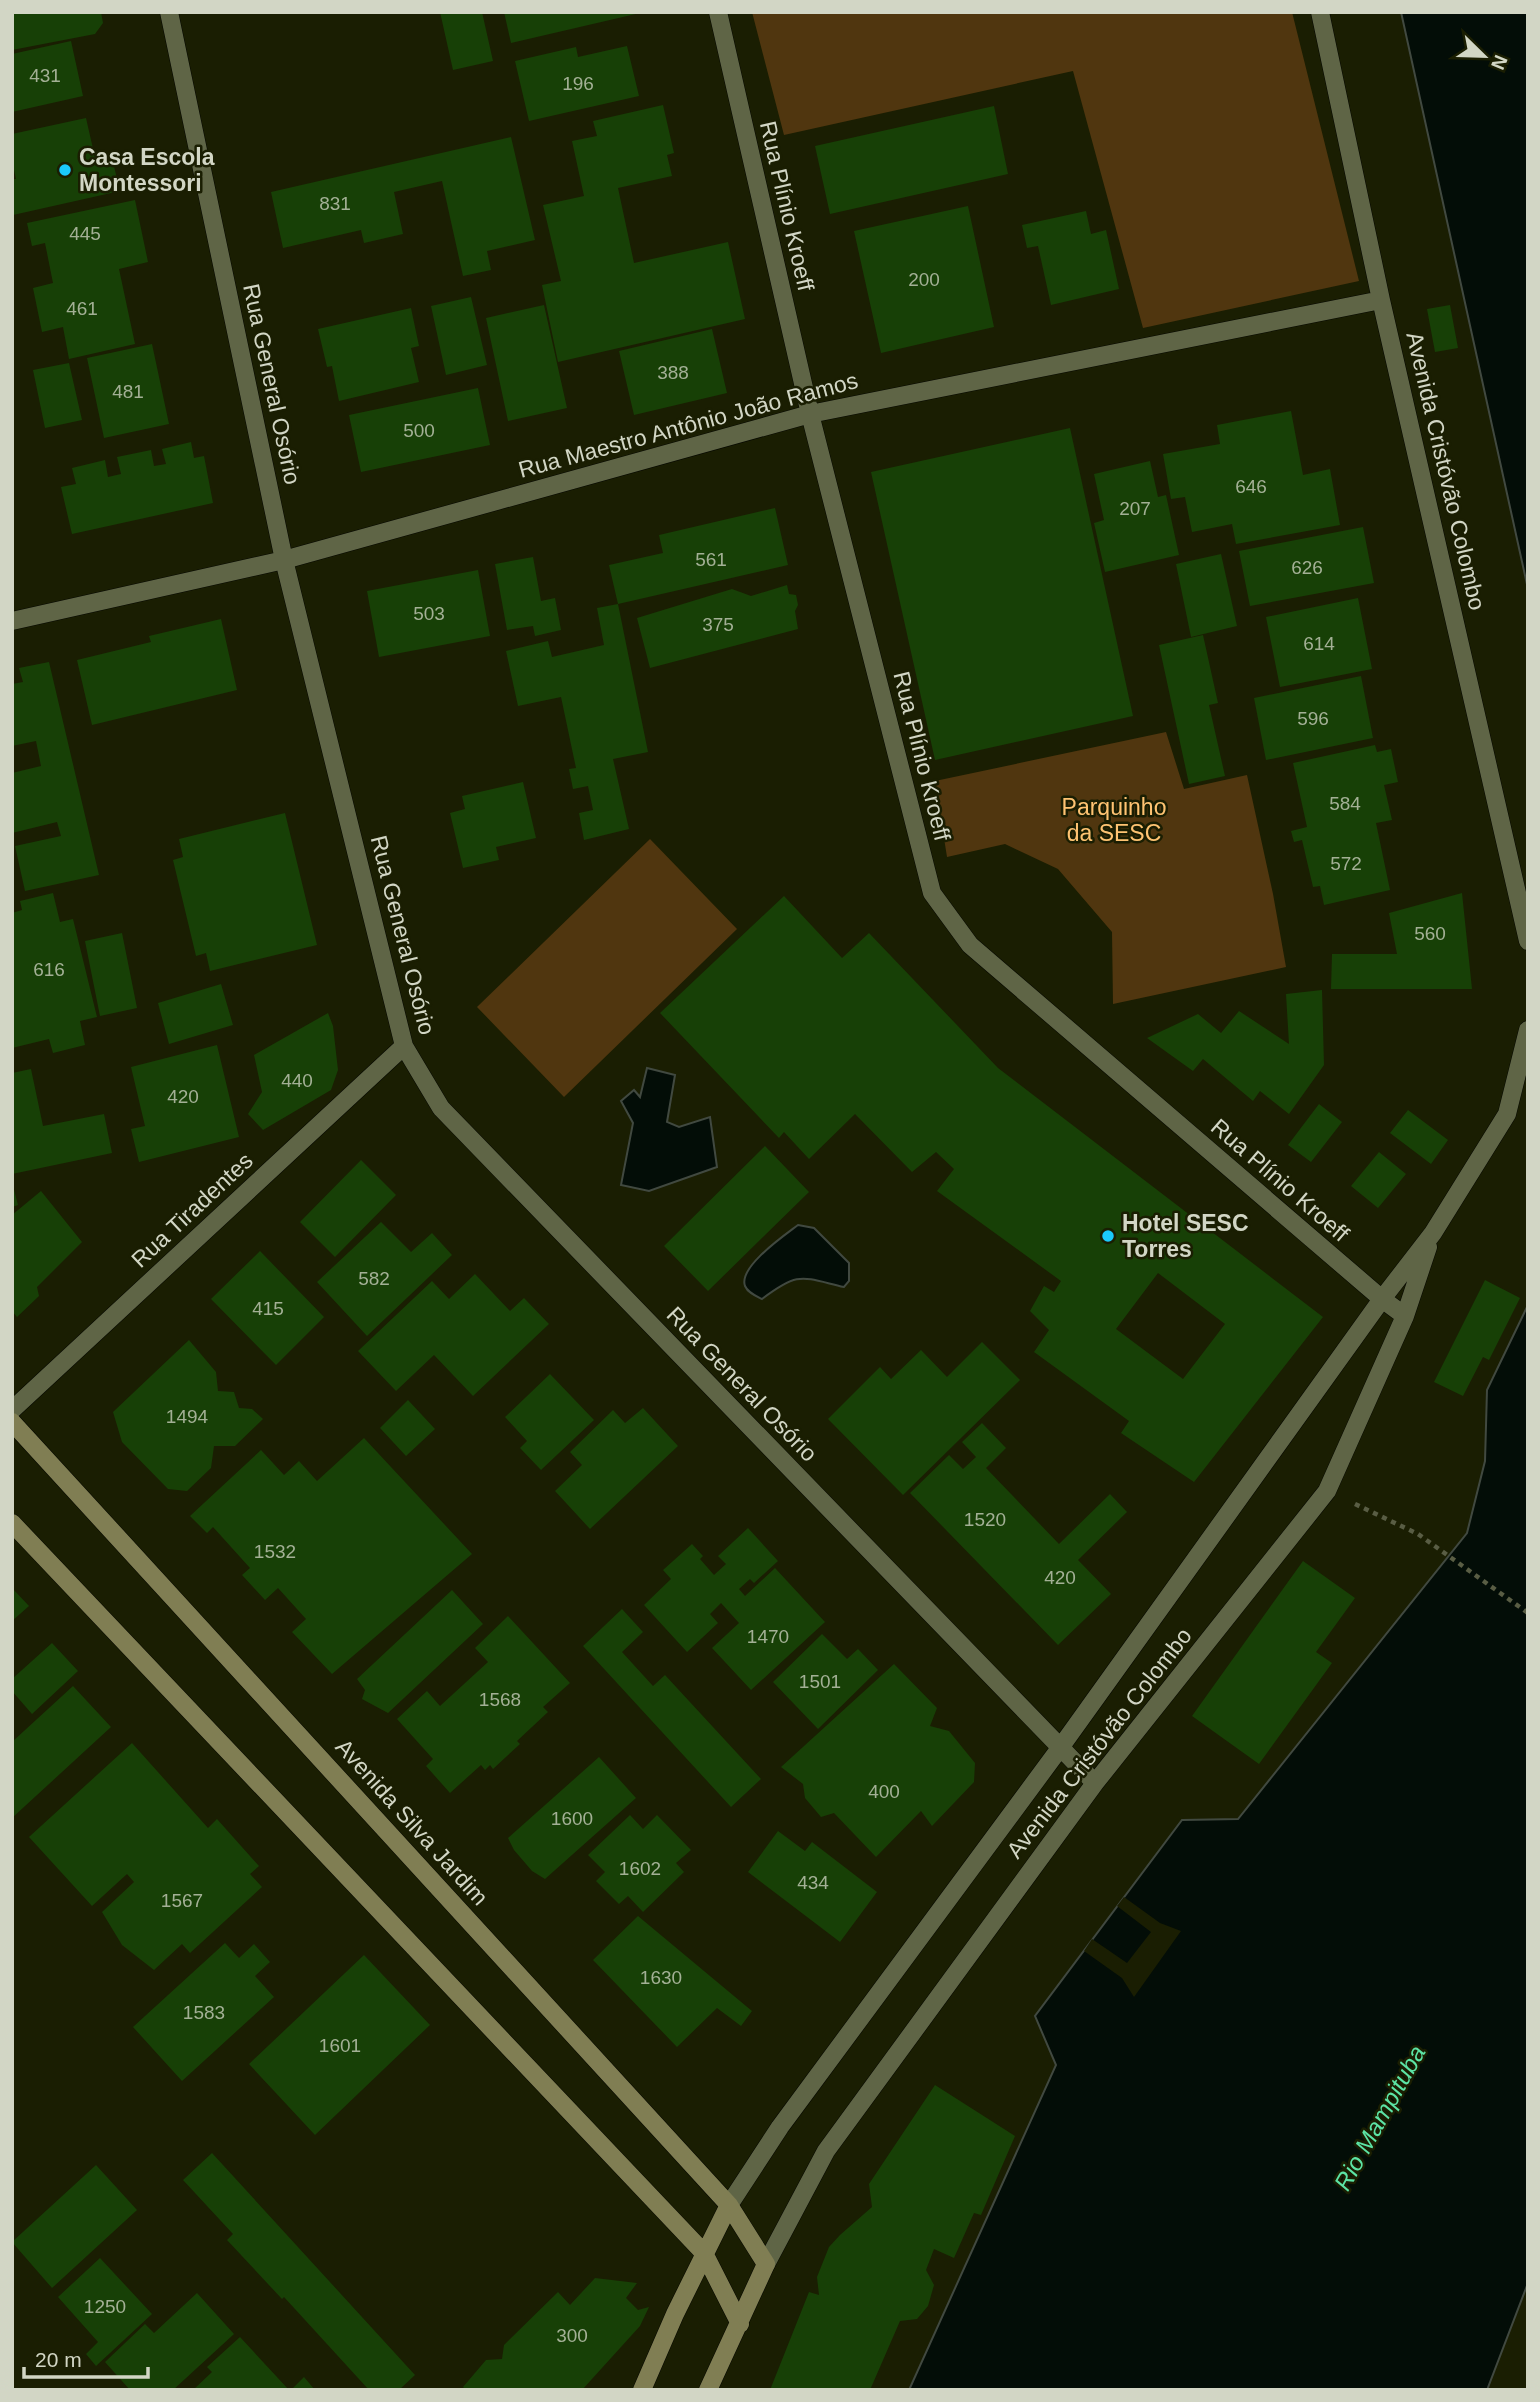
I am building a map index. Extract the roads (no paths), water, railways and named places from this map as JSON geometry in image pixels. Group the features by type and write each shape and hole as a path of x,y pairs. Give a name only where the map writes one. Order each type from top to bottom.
{"street":[{"name":"Rua General Osório","path":"169,12 284,560 404,1046 442,1108 1095,1783"},
{"name":"Rua Plínio Kroeff","path":"718,12 810,414 932,893 970,945 1405,1316"},
{"name":"Avenida Cristóvão Colombo","path":"1320,12 1381,300 1528,940"},
{"name":"Rua Maestro Antônio João Ramos","path":"12,621 284,560 810,414 1381,300"},
{"name":"Avenida Cristóvão Colombo","path":"729,2205 780,2127 1060,1748 1382,1299 1433,1233 1507,1114 1528,1030"},
{"name":"Rua Tiradentes","path":"12,1410 404,1046"},
{"name":"Avenida Cristóvão Colombo","path":"766,2263 826,2151 1095,1783 1327,1490 1405,1316 1433,1233"},
{"name":"Avenida Silva Jardim","path":"12,1422 729,2205 766,2263"},
{"path":"12,1523 704,2253 740,2324"},
{"path":"642,2390 704,2253 729,2205"},
{"path":"708,2390 766,2263"}],"water":[{"path":"1401,12 1528,12 1528,589"},
{"path":"647,1068 675,1075 667,1122 679,1127 710,1117 717,1167 649,1191 621,1185 633,1123 621,1101 634,1090 640,1097"},
{"path":"798,1225 814,1228 849,1263 849,1281 844,1287 809,1279 793,1280 762,1299 752,1294 745,1286 748,1270 764,1252"},
{"name":"Rio Mampituba","path":"1528,1305 1528,2283 1487,2390 909,2390 1056,2065 1035,2016 1182,1820 1238,1819 1467,1533 1485,1461 1487,1390"}],"place":[{"name":"Casa Escola Montessori","path":"65,170"},
{"name":"Hotel SESC Torres","path":"1108,1236"}],"park label":[{"name":"Parquinho da SESC","path":"1114,820"}]}
